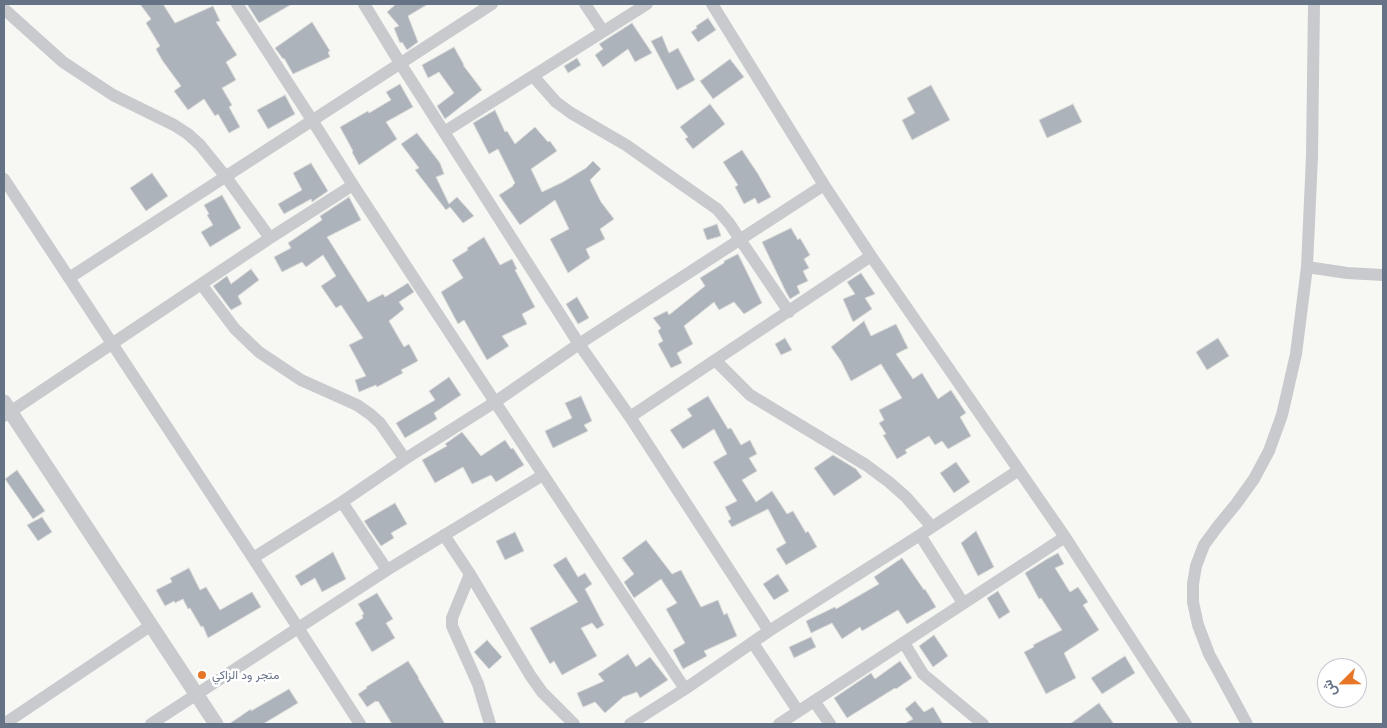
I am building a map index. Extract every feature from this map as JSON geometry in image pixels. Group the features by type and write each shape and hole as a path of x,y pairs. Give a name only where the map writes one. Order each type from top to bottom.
{"street":[{"path":"237,4 494,402 685,689"},
{"path":"364,4 580,344 630,417 769,631"},
{"path":"69,278 492,4"},
{"path":"585,4 603,31"},
{"path":"444,132 647,4"},
{"path":"712,4 824,185 1065,537 1186,724"},
{"path":"1247,724 1209,654 1198,625 1193,602 1193,584 1196,566 1204,545 1254,479 1269,451 1282,414 1296,354 1307,267 1312,156 1314,4"},
{"path":"4,9 63,62 113,95 174,125 188,134 226,177 270,238"},
{"path":"533,76 556,102 571,113 626,146 717,209 729,223 789,312"},
{"path":"4,179 360,724"},
{"path":"216,724 6,410 353,185"},
{"path":"253,558 342,502 824,185"},
{"path":"630,417 871,256"},
{"path":"1307,267 1348,273 1383,275"},
{"path":"200,284 235,329 259,352 301,380 370,414 380,423 405,459"},
{"path":"715,360 750,394 859,461 889,482 906,497 932,527"},
{"path":"630,724 769,631 1018,470"},
{"path":"151,724 387,570 543,474"},
{"path":"342,502 387,570"},
{"path":"444,535 470,574 530,675 542,692 574,724"},
{"path":"920,535 963,604"},
{"path":"779,724 1065,537"},
{"path":"470,574 452,618 452,626 478,684 490,724"},
{"path":"5,720 150,626"},
{"path":"753,643 798,711"},
{"path":"904,643 923,674 983,724"},
{"path":"814,701 830,724"}],"building":[{"path":"140,4 163,4 175,23 213,6 220,21 216,22 237,55 226,62 236,80 222,88 232,105 229,107 240,127 229,133 218,114 215,116 204,99 188,110 174,91 181,86 156,49 160,46 146,23 151,19"},
{"path":"247,4 292,4 259,23"},
{"path":"396,4 428,4 408,16 418,42 407,50 402,42 400,43 394,28 399,26 387,12"},
{"path":"708,18 716,30 698,42 691,32"},
{"path":"312,22 330,51 328,52 330,57 293,74 284,58 275,48"},
{"path":"632,23 652,53 635,62 628,49 603,67 595,55 603,49 599,44"},
{"path":"662,36 669,53 678,48 695,80 677,90 651,41"},
{"path":"454,47 463,65 482,90 445,119 437,106 454,93 439,72 428,78 422,65"},
{"path":"577,58 581,65 568,73 564,66"},
{"path":"730,59 744,77 713,99 700,81"},
{"path":"400,84 413,107 386,122 397,139 359,165 340,127 391,100 386,92"},
{"path":"931,85 950,120 912,140 902,120 915,113 907,98"},
{"path":"285,95 295,114 268,129 257,110"},
{"path":"710,104 725,124 693,149 685,139 688,137 680,127"},
{"path":"1073,104 1082,122 1047,138 1039,120"},
{"path":"495,110 505,132 507,131 515,144 535,127 548,142 550,141 557,151 531,169 542,192 563,182 586,168 593,161 601,169 590,180 601,202 614,219 600,229 605,239 586,249 590,258 568,273 550,239 569,229 555,200 520,225 499,195 515,183 498,149 489,154 473,123"},
{"path":"417,133 440,163 444,174 436,177 449,204 457,197 474,216 463,223 450,207 446,210 415,170 419,168 401,144"},
{"path":"742,150 771,197 758,204 755,198 744,204 735,187 738,185 723,162"},
{"path":"311,163 328,191 312,202 311,199 284,214 278,204 302,190 293,173"},
{"path":"152,173 168,196 146,211 130,188"},
{"path":"222,195 241,228 210,247 201,232 213,225 204,205"},
{"path":"349,197 361,220 327,237 368,302 383,294 385,297 408,283 414,292 399,302 404,309 389,321 404,347 409,344 418,361 401,370 403,373 377,387 376,385 359,392 355,380 366,376 349,345 363,338 341,305 336,308 321,286 336,276 323,255 306,267 302,262 282,272 274,257 291,248 288,243 322,220 320,216"},
{"path":"717,224 721,236 707,240 703,229"},
{"path":"791,228 798,240 800,238 810,255 804,259 809,268 803,271 808,281 797,286 800,293 790,299 762,242"},
{"path":"484,237 500,265 512,259 517,269 515,270 535,307 522,314 527,324 502,336 509,346 487,360 464,320 458,324 441,292 463,278 452,260"},
{"path":"738,254 762,303 744,314 734,302 719,310 714,302 684,326 693,344 677,353 682,363 671,368 658,344 663,341 658,331 661,328 653,318 667,311 669,315 705,286 700,278 724,263 724,261"},
{"path":"251,269 259,280 238,296 242,304 231,310 213,286 227,276 231,284"},
{"path":"861,273 875,294 865,298 872,309 853,322 843,299 855,294 847,282"},
{"path":"577,297 589,318 578,324 566,304"},
{"path":"864,321 871,336 896,324 908,348 896,354 913,379 922,373 938,399 951,390 966,413 960,417 971,436 948,449 942,441 935,445 929,436 905,450 907,453 897,459 883,435 886,434 879,423 884,420 879,410 902,398 881,364 851,381 841,361 831,347"},
{"path":"785,338 792,350 781,355 775,344"},
{"path":"1218,338 1229,356 1207,370 1196,352"},
{"path":"449,377 461,395 434,413 437,419 405,438 396,423 435,400 429,391"},
{"path":"581,396 592,421 584,425 588,431 553,448 545,431 572,418 565,403"},
{"path":"708,396 728,429 731,428 741,445 750,440 757,454 749,458 757,471 742,480 756,502 772,491 787,514 793,511 817,547 786,565 776,549 786,543 768,509 732,527 728,521 731,519 725,507 737,501 713,462 727,454 714,429 683,449 670,430 692,416 687,409"},
{"path":"462,432 481,456 505,440 511,449 513,448 524,465 496,482 491,475 472,484 463,467 435,483 422,460 447,446 445,444"},
{"path":"833,455 856,469 862,477 834,496 814,468"},
{"path":"956,462 970,482 954,493 940,473"},
{"path":"17,470 45,511 33,519 5,479"},
{"path":"395,503 407,524 391,533 394,538 381,546 364,521"},
{"path":"42,517 52,532 38,541 27,525"},
{"path":"976,531 994,567 978,576 961,543"},
{"path":"515,532 524,551 505,560 496,541"},
{"path":"646,540 672,574 681,570 701,607 718,600 724,615 727,613 737,636 704,651 707,656 683,669 673,650 685,643 666,609 677,603 661,579 634,598 624,582 634,574 622,558"},
{"path":"333,552 346,579 322,592 315,578 301,586 295,576"},
{"path":"1058,553 1064,564 1055,568 1070,592 1078,587 1088,602 1083,605 1099,630 1064,653 1076,678 1046,694 1024,652 1034,647 1033,645 1062,630 1041,598 1039,599 1025,573"},
{"path":"566,557 578,577 585,573 592,584 585,589 604,625 597,629 592,623 581,628 597,656 562,675 554,661 550,664 530,628 578,602 553,565"},
{"path":"902,558 936,607 907,624 898,610 862,631 860,627 842,639 832,623 811,633 806,621 835,607 836,609 879,584 874,577"},
{"path":"189,568 200,590 206,587 220,610 252,592 261,607 208,638 203,626 201,627 183,599 165,606 156,590 172,582 170,578"},
{"path":"778,574 789,591 774,600 763,584"},
{"path":"998,591 1010,612 999,619 987,598"},
{"path":"377,593 393,619 386,623 395,638 372,652 355,623 363,618 362,615 364,614 358,604"},
{"path":"934,635 948,656 933,667 919,646"},
{"path":"811,637 816,647 794,658 789,647"},
{"path":"487,640 502,657 489,669 474,652"},
{"path":"628,654 636,667 650,657 668,680 640,698 637,692 623,697 605,713 595,702 583,707 577,693 604,681 598,674"},
{"path":"1125,656 1135,673 1102,694 1091,678"},
{"path":"408,661 445,724 392,724 378,701 367,707 358,694"},
{"path":"900,661 912,678 847,718 834,698 871,673 875,679"},
{"path":"289,689 298,703 263,724 229,724 251,709 251,711"},
{"path":"915,701 924,712 933,707 943,724 904,724 913,719 905,709"},
{"path":"1099,703 1114,724 1070,724"}],"place":[{"name":"متجر ود الزاكي","path":"202,675"}]}
